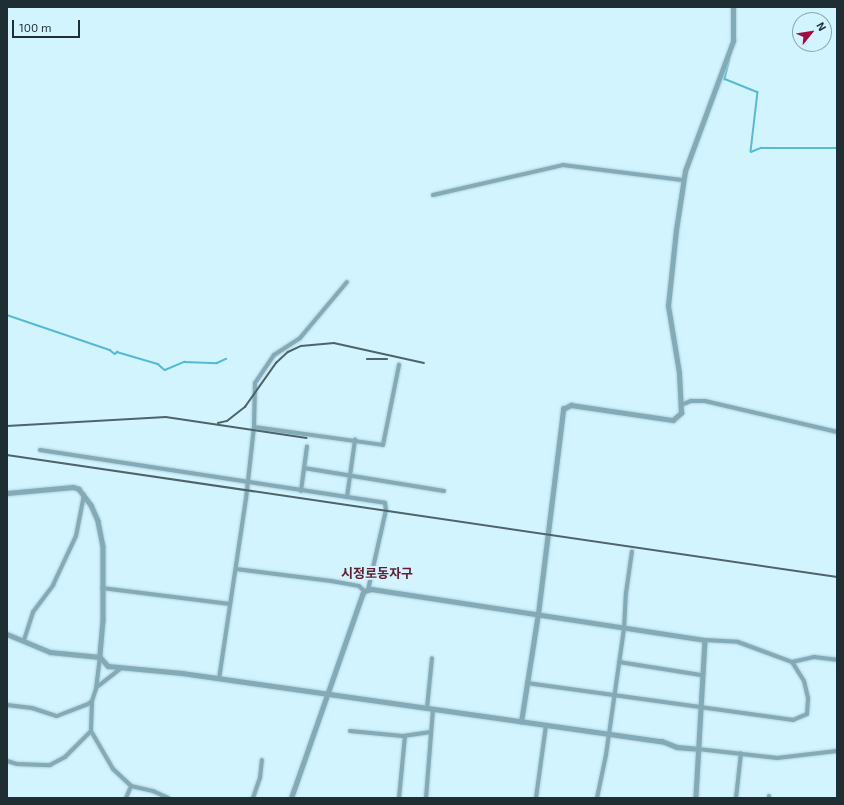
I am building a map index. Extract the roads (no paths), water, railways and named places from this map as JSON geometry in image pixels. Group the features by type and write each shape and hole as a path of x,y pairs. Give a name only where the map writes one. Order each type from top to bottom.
{"street":[{"path":"521,722 538,614 563,408 571,405 673,420 680,416 681,405 667,299 682,180 733,41 734,7"},
{"path":"433,195 563,165 682,180"},
{"path":"219,678 236,569 254,427 253,388 258,376 277,352 300,338 347,282"},
{"path":"254,427 385,444 399,365"},
{"path":"681,405 691,401 705,401 837,432"},
{"path":"347,497 355,440"},
{"path":"301,491 307,446"},
{"path":"40,450 347,497 387,505 366,590 327,694 291,798 297,798"},
{"path":"304,468 444,491"},
{"path":"7,493 69,486 80,489 84,494 100,527 104,558 102,588 103,620 96,689 92,701 91,731 110,766 131,786 168,798"},
{"path":"24,640 33,612 53,585 76,536 84,494"},
{"path":"597,798 609,734 624,628 626,593 632,551"},
{"path":"236,569 331,581 359,586 366,590 538,614 705,640 738,642 792,662 814,657 837,660"},
{"path":"102,588 230,604"},
{"path":"7,634 50,652 100,657 108,666 124,666 219,678 609,734 698,749 782,757 837,751"},
{"path":"696,798 701,675 705,640"},
{"path":"427,708 432,658"},
{"path":"619,662 701,675"},
{"path":"526,683 793,720 806,714 806,689 792,662"},
{"path":"96,689 111,674 124,666"},
{"path":"7,705 32,708 57,716 92,701"},
{"path":"426,798 433,709"},
{"path":"536,798 546,725"},
{"path":"7,761 17,764 50,766 65,757 91,731"},
{"path":"350,731 405,736 431,732"},
{"path":"400,798 405,736"},
{"path":"736,798 741,753"},
{"path":"253,798 260,778 262,760"},
{"path":"126,798 131,786"}],"waterway":[{"path":"730,59 725,79 758,92 751,152 761,148 837,148"},
{"path":"7,315 110,350 115,354 117,352 158,364 165,370 184,362 217,363 226,359"},
{"path":"7,452 7,457"}],"railway":[{"path":"218,423 227,421 245,407 276,363 288,352 301,346 334,343 424,363"},
{"path":"367,359 387,359"},
{"path":"7,426 166,417 306,438"},
{"path":"7,455 837,577"}],"district":[{"name":"시정로동자구","path":"377,573"}]}
